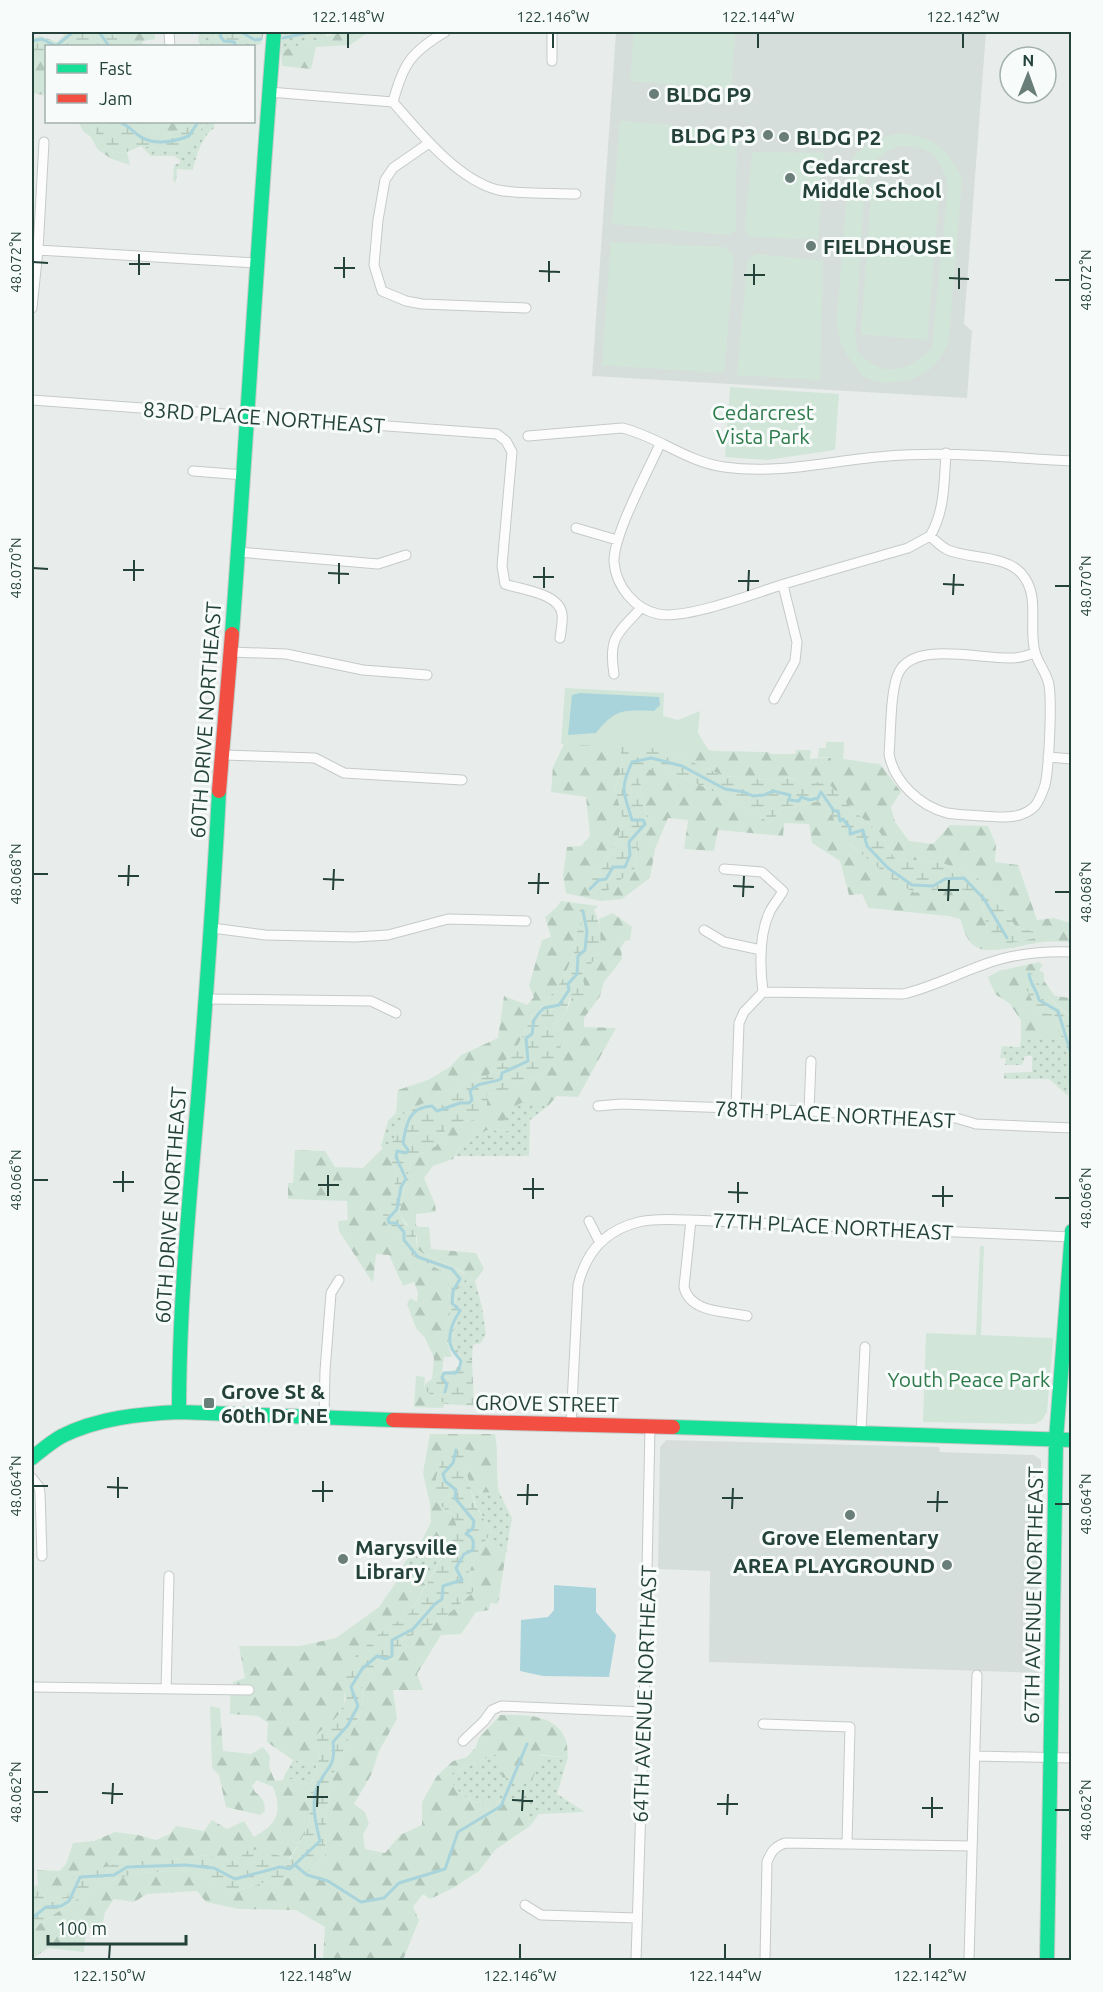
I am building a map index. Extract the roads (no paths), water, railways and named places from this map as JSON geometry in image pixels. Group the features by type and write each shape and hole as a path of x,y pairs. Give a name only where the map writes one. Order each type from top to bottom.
{"street":[{"name":"60TH DRIVE NORTHEAST","path":"179,1412 189,1201 212,928 248,415 256,263 274,32"},
{"path":"393,102 399,76 408,61 422,47 445,32"},
{"path":"552,32 552,61"},
{"path":"269,92 393,102 429,143 476,182 499,190 576,194"},
{"path":"32,308 38,250 44,142"},
{"path":"429,143 393,168 385,180 378,220 374,265 382,291 406,301 422,304 526,308"},
{"path":"38,250 256,263"},
{"name":"83RD PLACE NORTHEAST","path":"32,400 497,434 506,441 512,452 502,566 506,584 547,596 556,602 562,613 560,638"},
{"path":"528,436 622,428 635,431 691,458 722,467 771,470 886,456 946,453 1071,461"},
{"path":"660,444 617,540 614,562 618,579 625,592 641,608 659,615 678,615 783,585 908,548 930,536 938,523 942,509 946,453"},
{"path":"194,471 244,475"},
{"path":"576,528 617,540"},
{"path":"930,536 946,549 1004,563 1019,571 1029,587 1032,599 1035,653 1049,685 1048,757 1045,785 1036,804 1028,811 1010,818 951,813 930,806 902,784 891,765 890,754 894,688 899,671 905,664 912,658 932,653 1012,658 1035,653"},
{"path":"238,552 378,564 406,555"},
{"path":"774,699 795,661 797,642 783,585"},
{"path":"614,674 611,654 617,634 641,608"},
{"path":"231,652 286,654 363,670 427,675"},
{"path":"223,755 315,758 344,773 462,780"},
{"path":"1048,757 1071,759"},
{"path":"724,869 762,872 783,891 770,912 761,950 760,970 763,992"},
{"path":"212,928 265,935 355,937 388,935 448,919 526,921"},
{"path":"704,930 724,942 761,950"},
{"path":"736,1108 739,1023 744,1012 763,992 903,994 923,989 999,959 1028,953 1071,952"},
{"path":"206,999 371,1001 396,1013"},
{"path":"809,1111 811,1061"},
{"name":"78TH PLACE NORTHEAST","path":"598,1106 622,1104 809,1111 894,1117 956,1118 976,1124 1071,1128"},
{"path":"691,1220 684,1287 686,1296 692,1303 701,1307 747,1316"},
{"name":"77TH PLACE NORTHEAST","path":"571,1424 578,1285 582,1266 600,1243 621,1228 641,1221 691,1220 1071,1237"},
{"path":"589,1221 600,1243"},
{"name":"67TH AVENUE NORTHEAST","path":"1047,1960 1056,1440 1071,1231"},
{"path":"324,1416 325,1371 332,1293 339,1281"},
{"path":"861,1432 865,1347"},
{"name":"GROVE STREET","path":"32,1458 60,1437 96,1422 141,1414 179,1412 1071,1440"},
{"name":"64TH AVENUE NORTHEAST","path":"636,1960 650,1427"},
{"path":"32,1478 39,1487 40,1493 42,1556"},
{"path":"166,1689 169,1576"},
{"path":"969,1960 977,1675"},
{"path":"32,1687 249,1690"},
{"path":"463,1741 492,1710 501,1706 644,1712"},
{"path":"763,1724 850,1727 847,1843"},
{"path":"975,1756 1071,1758"},
{"path":"765,1960 767,1862 770,1852 776,1846 785,1843 847,1843 971,1846"},
{"path":"525,1905 541,1915 637,1918"}],"water":[{"path":"580,693 659,697 660,705 654,711 621,712 609,719 596,733 568,735 572,695"},
{"path":"554,1585 596,1588 596,1612 616,1635 609,1677 543,1676 520,1671 521,1620 548,1617 554,1610"}],"waterway":[{"path":"57,45 73,32"},
{"path":"99,32 108,45"},
{"path":"222,32 220,36 224,41 234,42 236,45"},
{"path":"241,32 255,40 261,39"},
{"path":"283,38 311,32"},
{"path":"32,41 42,39 54,45"},
{"path":"121,123 138,135 156,142 189,136 197,123"},
{"path":"590,889 599,880 606,879 613,867 625,867 630,855 629,842 645,824 643,820 632,820 625,797 625,779 632,762 651,758 682,766 725,789 753,796 773,791 790,795 789,800 799,801 801,797 810,800 818,798 821,792 834,811 838,811 840,821 843,819 850,828 850,834 863,830 867,846 888,868 912,885 933,886 945,879 964,878 984,899 1007,938"},
{"path":"445,1392 447,1384 442,1378 444,1373 455,1373 459,1370 461,1361 450,1344 453,1324 460,1311 452,1303 453,1291 460,1279 452,1269 418,1257 404,1240 404,1232 396,1223 389,1223 388,1219 397,1209 401,1187 406,1179 396,1157 397,1151 406,1153 408,1150 403,1143 406,1129 410,1118 418,1110 432,1106 437,1111 460,1103 469,1103 472,1100 470,1091 474,1088 501,1079 502,1073 528,1061 526,1038 532,1034 534,1020 544,1008 559,1005 569,990 568,984 577,974 578,956 585,950 587,931 583,911"},
{"path":"1029,974 1039,1000 1058,1011 1072,1057"},
{"path":"32,1918 46,1907 61,1906 69,1901 80,1877 114,1875 127,1867 185,1865 214,1868 235,1879 280,1867 290,1869 320,1841 314,1813 314,1799 318,1785 332,1761 333,1742 348,1725 358,1706 351,1687 362,1669 377,1656 386,1659 392,1656 392,1640 413,1629 442,1599 443,1586 462,1580 456,1568 464,1554 473,1550 473,1540 466,1534 473,1528 474,1521 455,1498 456,1490 445,1481 443,1474 453,1463 456,1450"},
{"path":"296,1866 307,1875 328,1881 361,1902 384,1898 399,1883 445,1869 458,1832 501,1806 527,1744"}],"place":[{"name":"BLDG P9","path":"654,94"},
{"name":"BLDG P3","path":"768,135"},
{"name":"BLDG P2","path":"784,137"},
{"name":"Cedarcrest Middle School","path":"790,178"},
{"name":"FIELDHOUSE","path":"811,246"},
{"name":"Grove St & 60th Dr NE","path":"209,1403"},
{"name":"Grove Elementary","path":"850,1515"},
{"name":"Marysville Library","path":"343,1559"},
{"name":"AREA PLAYGROUND","path":"947,1565"}],"park label":[{"name":"Cedarcrest Vista Park","path":"763,424"},
{"name":"Youth Peace Park","path":"969,1379"}]}
